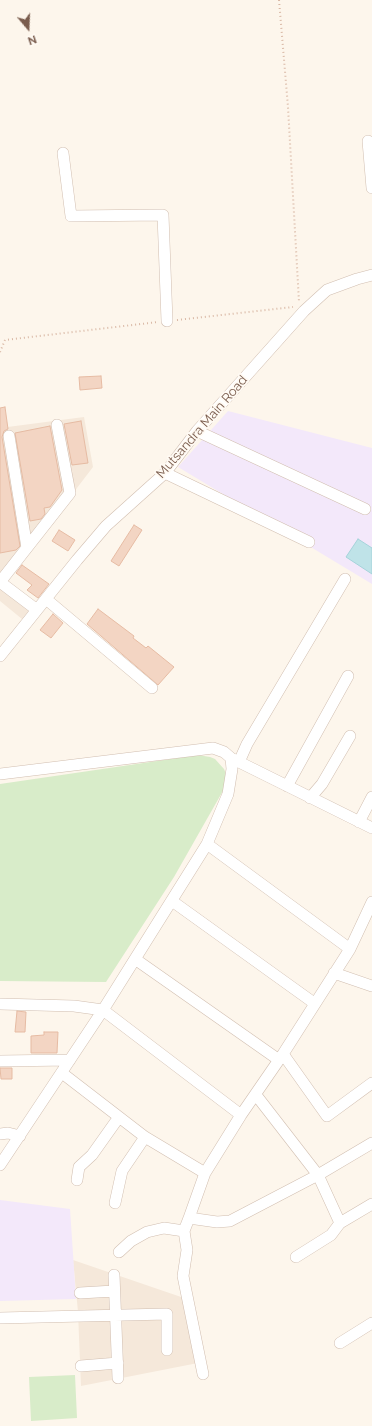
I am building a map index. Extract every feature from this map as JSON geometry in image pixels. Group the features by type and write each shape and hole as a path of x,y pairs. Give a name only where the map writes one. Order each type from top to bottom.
{"street":[{"path":"368,141 372,188"},
{"path":"63,152 72,216 163,216 167,321"},
{"name":"Mutsandra Main Road","path":"0,656 106,526 165,473 197,431 304,311 327,290 372,275"},
{"path":"37,610 0,582 70,493 57,425"},
{"path":"197,431 365,509"},
{"path":"9,436 27,548"},
{"path":"165,473 309,542"},
{"path":"0,1165 103,1010 207,844 228,794 235,760 247,744 345,579"},
{"path":"46,599 152,688"},
{"path":"287,786 348,676"},
{"path":"310,798 322,784 350,736"},
{"path":"0,774 213,748 224,752 235,760 372,828"},
{"path":"359,822 372,797"},
{"path":"207,844 350,949"},
{"path":"172,901 314,1003"},
{"path":"203,1374 183,1276 188,1250 184,1231 205,1173 241,1115 281,1057 314,1003 350,949 369,914 372,902"},
{"path":"135,959 281,1057 327,1116 372,1083"},
{"path":"334,973 372,986"},
{"path":"0,1004 74,1006 103,1010 241,1115"},
{"path":"0,1061 70,1060"},
{"path":"62,1073 145,1137 205,1173"},
{"path":"256,1095 318,1175 340,1223"},
{"path":"77,1180 79,1167 92,1155 119,1116"},
{"path":"0,1134 8,1133 20,1136"},
{"path":"115,1203 122,1171 145,1137"},
{"path":"189,1218 218,1222 230,1221 318,1175 372,1143"},
{"path":"296,1257 331,1235 340,1223 372,1204"},
{"path":"119,1252 131,1241 147,1232 164,1228 184,1231"},
{"path":"114,1275 118,1378"},
{"path":"80,1293 114,1291"},
{"path":"0,1318 167,1314 167,1350"},
{"path":"340,1343 372,1323"},
{"path":"81,1366 118,1363"}],"path":[{"path":"0,352 5,340 299,307 288,107 279,0"}],"shaded area":[{"path":"228,411 372,448 372,584 178,467"},
{"path":"84,417 93,467 6,581 34,604 22,619 0,601 0,428"},
{"path":"0,1200 70,1209 76,1299 0,1301"},
{"path":"73,1260 184,1298 198,1363 81,1386 78,1312"}],"green space":[{"path":"198,755 215,759 224,769 226,774 224,789 174,877 106,982 0,981 0,784"},
{"path":"75,1375 77,1418 31,1421 29,1377"}],"water":[{"path":"358,539 372,548 372,574 346,557"}],"building":[{"path":"101,376 102,388 80,390 79,377"},
{"path":"5,407 8,429 4,431 2,437 20,546 16,550 0,553 0,408"},
{"path":"81,421 88,463 72,465 64,424"},
{"path":"50,426 62,490 50,507 44,508 45,514 41,519 30,521 15,433"},
{"path":"134,525 142,530 119,566 111,561"},
{"path":"59,530 75,540 68,551 52,541"},
{"path":"22,565 49,584 38,598 27,590 32,585 16,573"},
{"path":"98,609 134,636 133,638 146,648 148,646 174,667 158,685 87,624"},
{"path":"53,614 63,623 51,638 40,630"},
{"path":"17,1011 26,1012 25,1032 15,1032"},
{"path":"44,1032 58,1032 57,1053 31,1053 31,1036 44,1035"},
{"path":"0,1068 12,1068 12,1079 1,1079"}]}
